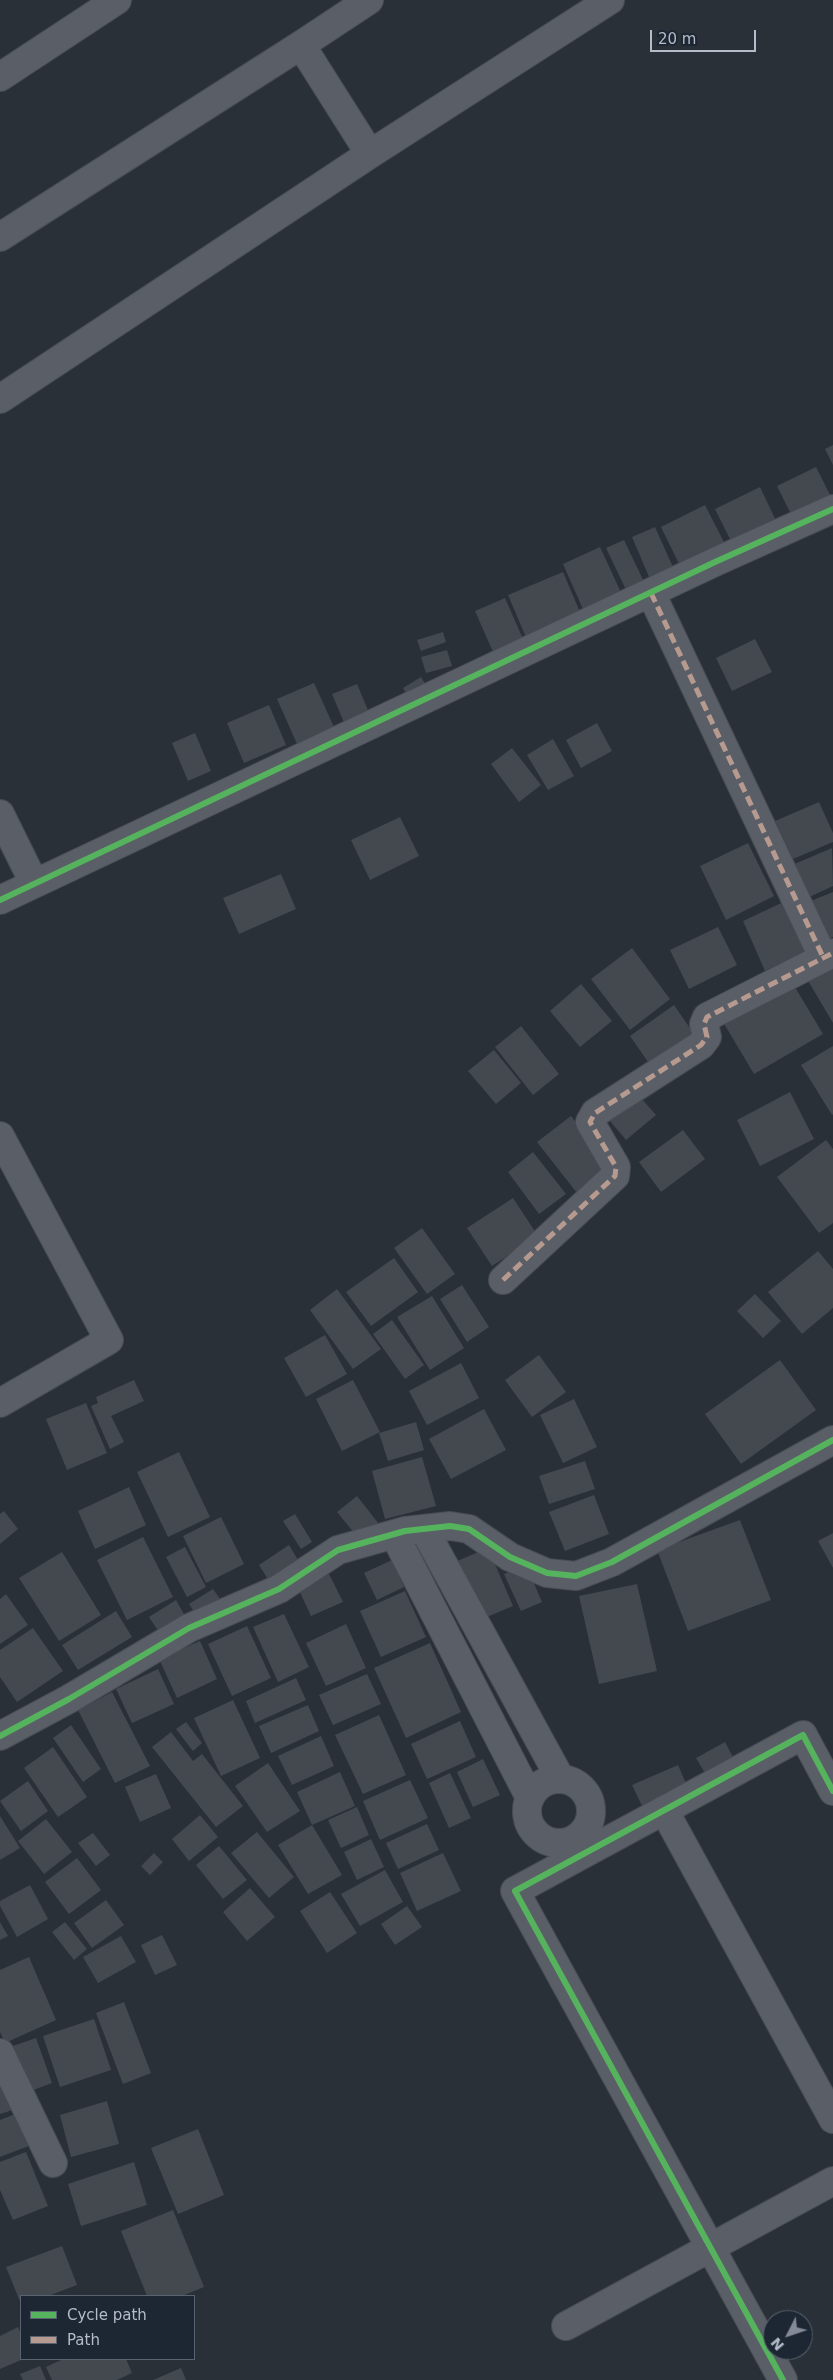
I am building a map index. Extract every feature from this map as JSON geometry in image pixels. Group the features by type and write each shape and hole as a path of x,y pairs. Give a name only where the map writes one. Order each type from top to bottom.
{"street":[{"path":"0,77 117,0"},
{"path":"0,237 369,0"},
{"path":"0,399 370,154 610,0"},
{"path":"300,45 370,154"},
{"path":"0,900 654,598 833,509"},
{"path":"503,1280 615,1176 614,1163 590,1122 594,1113 701,1045 707,1037 704,1023 708,1018 828,955 654,598"},
{"path":"0,814 34,883"},
{"path":"0,1136 109,1340 0,1403"},
{"path":"0,1736 69,1699 189,1628 278,1589 338,1550 394,1534 450,1526 469,1530 510,1556 547,1573 576,1576 612,1562 833,1440"},
{"path":"424,1529 560,1778"},
{"path":"394,1534 530,1798"},
{"path":"783,2380 515,1891 802,1735 825,1757 833,1791"},
{"path":"560,1778 572,1782 582,1789 589,1800 591,1812 588,1825 581,1835 570,1842 546,1841 536,1833 529,1822 526,1810 530,1798 537,1788 547,1781 560,1778"},
{"path":"664,1810 833,2119"},
{"path":"588,1825 611,1840"},
{"path":"545,1875 546,1841"},
{"path":"0,2053 53,2163"},
{"path":"566,2326 833,2181"}],"building":[{"path":"833,445 833,465 825,449"},
{"path":"816,467 833,501 794,520 777,486"},
{"path":"760,487 778,525 734,547 715,509"},
{"path":"705,505 727,548 682,570 661,527"},
{"path":"655,527 676,574 652,584 632,537"},
{"path":"624,540 647,588 629,596 606,548"},
{"path":"600,547 624,599 586,616 563,564"},
{"path":"563,572 583,619 528,642 508,595"},
{"path":"505,598 523,639 493,652 475,611"},
{"path":"443,632 446,642 421,651 417,640"},
{"path":"755,639 772,672 732,691 716,658"},
{"path":"447,650 452,666 426,673 421,657"},
{"path":"421,677 430,692 411,703 403,688"},
{"path":"314,683 334,727 297,744 277,699"},
{"path":"357,684 370,715 345,725 332,694"},
{"path":"269,705 286,745 244,763 227,723"},
{"path":"597,723 612,751 581,768 566,740"},
{"path":"195,733 211,771 188,781 172,743"},
{"path":"553,739 574,776 548,790 527,755"},
{"path":"512,748 541,785 519,802 491,764"},
{"path":"819,802 833,833 833,842 793,859 775,821"},
{"path":"400,817 419,856 370,880 351,840"},
{"path":"748,843 774,896 726,920 700,866"},
{"path":"832,848 833,886 807,898 792,865"},
{"path":"281,874 296,909 239,934 223,898"},
{"path":"833,892 833,937 822,941 806,903"},
{"path":"792,898 815,948 765,971 743,921"},
{"path":"718,927 737,965 689,989 670,950"},
{"path":"632,948 670,999 630,1030 591,979"},
{"path":"833,963 833,1023 807,979"},
{"path":"792,982 823,1034 754,1074 723,1022"},
{"path":"581,984 612,1021 580,1047 550,1011"},
{"path":"674,1005 699,1041 655,1072 630,1036"},
{"path":"521,1026 559,1074 533,1095 495,1047"},
{"path":"833,1046 833,1114 832,1115 801,1065"},
{"path":"494,1050 521,1083 496,1104 468,1071"},
{"path":"634,1090 656,1115 626,1140 605,1115"},
{"path":"790,1092 814,1139 760,1166 737,1120"},
{"path":"571,1116 611,1167 577,1193 537,1142"},
{"path":"683,1130 705,1159 661,1192 639,1162"},
{"path":"826,1140 833,1149 833,1223 819,1233 777,1177"},
{"path":"533,1152 566,1194 539,1214 508,1172"},
{"path":"513,1198 538,1236 492,1266 467,1228"},
{"path":"422,1228 455,1274 427,1294 394,1248"},
{"path":"818,1251 833,1269 833,1308 802,1334 768,1292"},
{"path":"394,1258 418,1292 371,1326 346,1292"},
{"path":"462,1285 489,1327 467,1342 440,1299"},
{"path":"337,1289 381,1349 353,1369 310,1310"},
{"path":"755,1294 781,1321 763,1338 737,1311"},
{"path":"432,1296 464,1348 430,1370 397,1317"},
{"path":"392,1320 424,1365 405,1379 373,1334"},
{"path":"325,1335 347,1374 306,1397 284,1358"},
{"path":"539,1355 566,1392 532,1417 505,1380"},
{"path":"780,1360 816,1410 741,1464 705,1414"},
{"path":"461,1363 479,1398 427,1425 409,1391"},
{"path":"134,1380 144,1401 111,1416 124,1442 110,1449 91,1406 98,1403 96,1397"},
{"path":"353,1380 380,1432 342,1451 316,1399"},
{"path":"574,1399 597,1447 563,1463 540,1415"},
{"path":"86,1403 107,1453 67,1470 46,1419"},
{"path":"484,1409 506,1450 451,1479 429,1439"},
{"path":"416,1422 424,1450 388,1461 379,1433"},
{"path":"179,1452 210,1517 168,1537 137,1472"},
{"path":"422,1457 436,1506 385,1519 372,1471"},
{"path":"585,1461 595,1489 549,1504 539,1476"},
{"path":"129,1487 146,1525 95,1549 78,1511"},
{"path":"594,1495 609,1534 565,1551 549,1512"},
{"path":"357,1496 379,1524 360,1540 337,1512"},
{"path":"4,1511 18,1529 0,1544 0,1514"},
{"path":"295,1514 312,1542 301,1549 283,1521"},
{"path":"221,1517 244,1564 206,1583 183,1536"},
{"path":"740,1520 771,1600 688,1631 657,1550"},
{"path":"833,1533 833,1568 818,1541"},
{"path":"143,1537 173,1597 127,1620 97,1560"},
{"path":"289,1545 301,1565 271,1584 259,1565"},
{"path":"185,1547 206,1587 187,1597 166,1557"},
{"path":"488,1548 513,1606 475,1622 450,1564"},
{"path":"62,1552 101,1615 59,1641 19,1578"},
{"path":"392,1560 404,1587 377,1600 364,1573"},
{"path":"526,1565 542,1602 521,1611 504,1574"},
{"path":"329,1574 343,1602 311,1616 298,1588"},
{"path":"637,1584 657,1671 599,1684 579,1596"},
{"path":"213,1589 223,1603 199,1619 189,1604"},
{"path":"405,1591 426,1637 381,1657 360,1611"},
{"path":"6,1594 28,1625 0,1644 0,1599"},
{"path":"176,1600 185,1616 159,1632 149,1617"},
{"path":"116,1611 132,1637 78,1670 62,1645"},
{"path":"284,1614 309,1667 278,1682 253,1627"},
{"path":"346,1624 366,1668 326,1686 306,1643"},
{"path":"247,1626 271,1678 232,1696 208,1644"},
{"path":"33,1628 63,1671 17,1702 0,1677 0,1650"},
{"path":"200,1641 217,1679 177,1698 159,1659"},
{"path":"430,1643 461,1712 406,1738 374,1668"},
{"path":"158,1669 174,1704 132,1723 116,1689"},
{"path":"367,1674 381,1704 333,1725 319,1695"},
{"path":"296,1678 306,1700 255,1723 246,1701"},
{"path":"112,1692 150,1766 115,1783 78,1710"},
{"path":"233,1700 260,1758 221,1776 194,1718"},
{"path":"308,1705 319,1731 271,1753 259,1726"},
{"path":"379,1715 406,1775 363,1794 335,1735"},
{"path":"460,1721 476,1757 427,1779 411,1744"},
{"path":"186,1722 202,1743 193,1751 176,1729"},
{"path":"71,1725 101,1769 83,1782 53,1738"},
{"path":"171,1732 193,1761 202,1754 243,1806 216,1827 152,1747"},
{"path":"321,1736 334,1766 292,1785 278,1756"},
{"path":"725,1742 734,1759 706,1775 696,1758"},
{"path":"53,1747 87,1797 58,1817 24,1768"},
{"path":"483,1759 500,1795 473,1807 457,1772"},
{"path":"268,1763 300,1811 267,1832 235,1786"},
{"path":"678,1765 688,1788 643,1808 632,1785"},
{"path":"340,1772 355,1806 312,1825 297,1792"},
{"path":"450,1773 471,1818 449,1828 429,1783"},
{"path":"156,1774 171,1808 140,1822 125,1787"},
{"path":"410,1780 428,1818 380,1840 363,1801"},
{"path":"28,1781 48,1811 21,1831 0,1801"},
{"path":"357,1807 369,1835 341,1848 328,1820"},
{"path":"200,1815 218,1837 189,1861 172,1839"},
{"path":"0,1816 20,1848 0,1860"},
{"path":"46,1819 72,1852 44,1874 18,1841"},
{"path":"427,1824 439,1850 398,1869 386,1843"},
{"path":"312,1825 342,1875 308,1894 278,1845"},
{"path":"257,1832 294,1877 269,1898 231,1853"},
{"path":"93,1833 110,1855 96,1866 78,1843"},
{"path":"371,1839 384,1867 357,1880 344,1852"},
{"path":"219,1846 247,1880 223,1899 196,1865"},
{"path":"154,1853 163,1862 150,1875 141,1866"},
{"path":"443,1853 461,1891 417,1911 400,1873"},
{"path":"77,1858 101,1890 69,1914 45,1882"},
{"path":"385,1870 403,1902 360,1926 341,1894"},
{"path":"30,1885 48,1919 17,1937 0,1906 0,1901"},
{"path":"250,1888 275,1917 247,1941 223,1912"},
{"path":"330,1892 357,1933 327,1953 300,1911"},
{"path":"106,1900 124,1925 92,1948 74,1923"},
{"path":"407,1906 422,1927 395,1945 381,1924"},
{"path":"0,1922 8,1936 0,1940"},
{"path":"65,1922 87,1949 74,1960 52,1932"},
{"path":"162,1935 177,1965 155,1975 141,1945"},
{"path":"121,1936 136,1962 98,1983 83,1957"},
{"path":"29,1957 56,2020 5,2043 0,2032 0,1970"},
{"path":"124,2002 151,2073 123,2084 96,2013"},
{"path":"94,2019 111,2070 60,2087 43,2036"},
{"path":"36,2038 52,2083 23,2094 7,2048"},
{"path":"0,2073 16,2109 0,2114"},
{"path":"107,2101 119,2144 71,2157 60,2115"},
{"path":"20,2112 34,2144 0,2157 0,2120"},
{"path":"198,2129 224,2195 178,2214 151,2148"},
{"path":"26,2152 48,2206 13,2220 0,2190 0,2162"},
{"path":"134,2162 147,2205 81,2226 68,2184"},
{"path":"173,2210 204,2287 184,2295 147,2295 121,2231"},
{"path":"62,2246 77,2285 51,2295 20,2295 20,2302 6,2267"},
{"path":"18,2327 20,2332 21,2360 0,2369 0,2336"},
{"path":"61,2360 126,2360 132,2373 117,2380 52,2380 46,2367"},
{"path":"40,2366 46,2380 23,2380 20,2374"},
{"path":"181,2368 186,2380 153,2380"}],"marked path":[{"path":"651,593 823,957"},
{"path":"503,1280 615,1176 616,1167 590,1122 595,1113 701,1045 707,1037 704,1024 707,1017 833,953"}],"cycle path":[{"path":"0,900 715,562 833,509"},
{"path":"0,1736 69,1699 189,1628 279,1589 338,1550 405,1531 450,1526 469,1529 510,1557 547,1573 576,1576 612,1562 833,1440"},
{"path":"783,2380 515,1891 803,1735 833,1791"}]}
